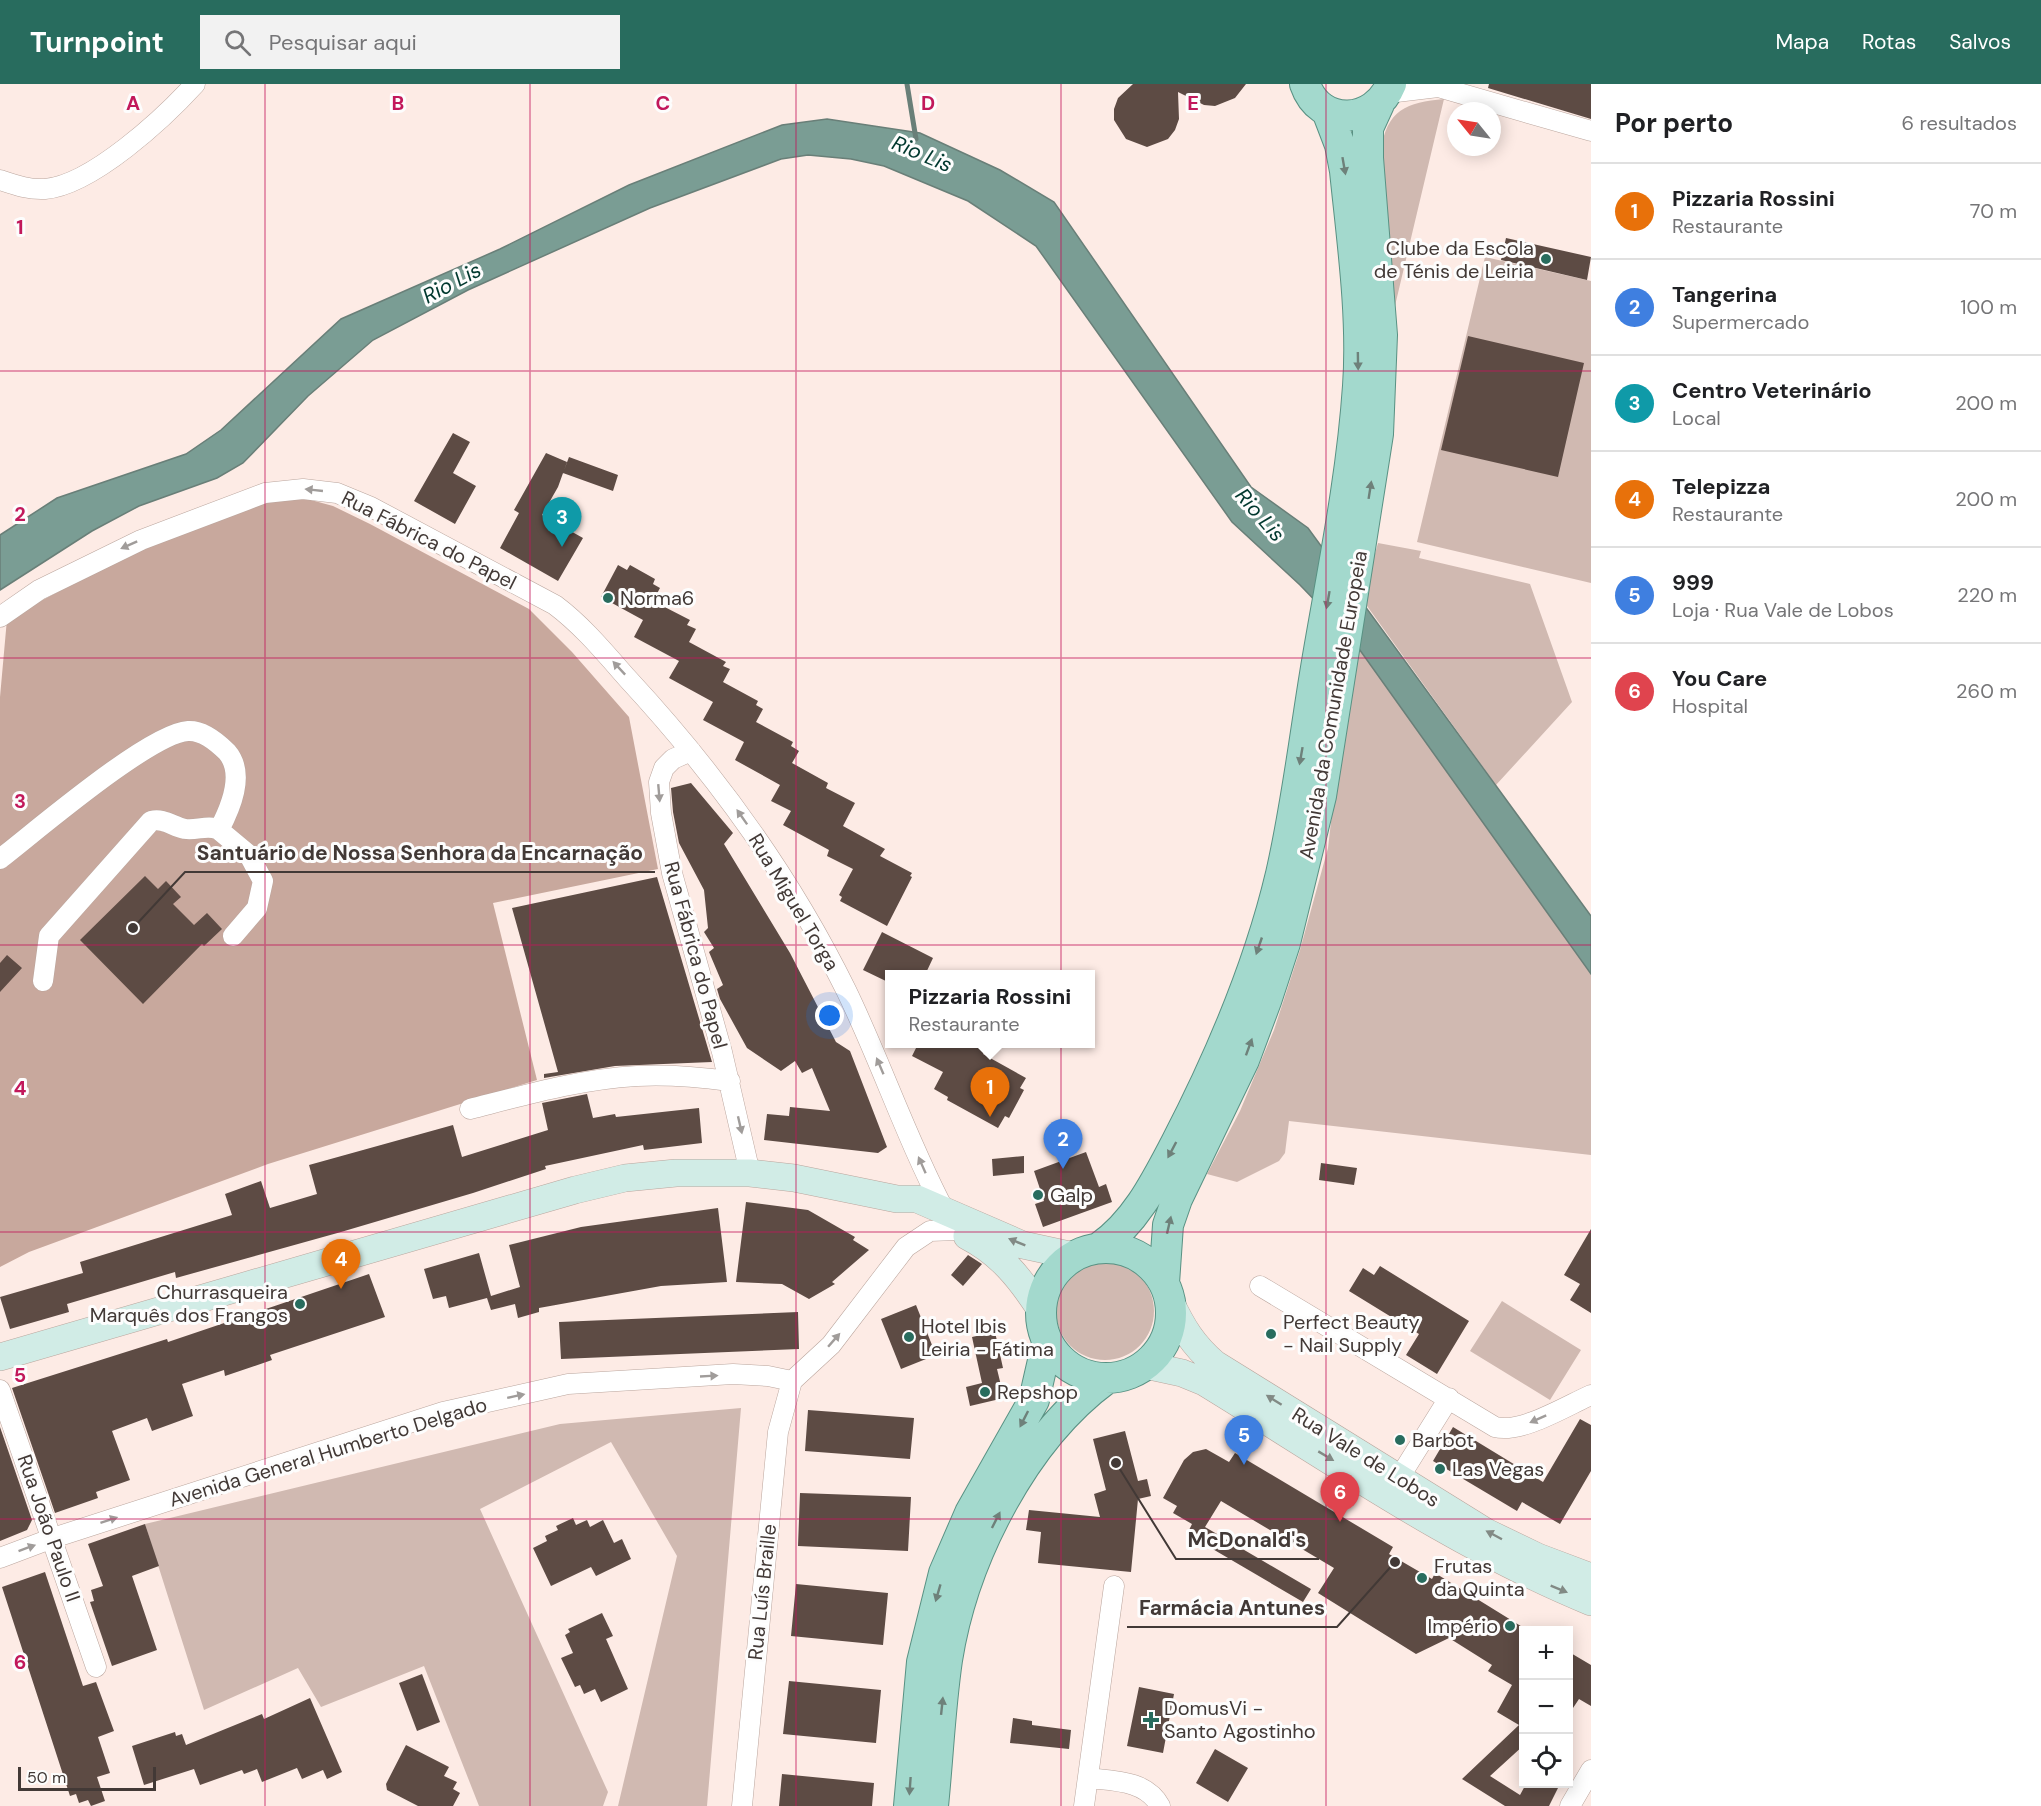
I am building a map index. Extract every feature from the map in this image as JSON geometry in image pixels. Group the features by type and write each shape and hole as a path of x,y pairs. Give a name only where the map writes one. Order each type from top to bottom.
{"main road":[{"name":"Avenida da Comunidade Europeia","path":"1305,84 1316,102 1327,111 1340,145 1345,171 1358,343 1349,545"},
{"name":"Avenida da Comunidade Europeia","path":"1087,1252 1123,1228 1157,1178 1199,1098 1233,1020 1281,874 1323,702 1349,545 1378,434 1381,381 1379,279 1368,158 1368,128 1386,94"},
{"path":"1327,111 1337,115 1359,115 1386,94"},
{"name":"Avenida da Comunidade Europeia","path":"1167,1292 1167,1234 1177,1199 1244,1060 1285,943 1322,795 1323,702"},
{"path":"0,1357 575,1190 626,1178 676,1173 750,1173 828,1182 897,1199 917,1199 998,1255 1024,1284 1040,1309 1047,1343 1034,1400 970,1513 941,1581 921,1672 909,1806"},
{"path":"950,1220 1023,1245 1087,1252 1119,1249 1137,1256 1153,1267 1167,1292 1171,1319 1158,1353 1139,1371 1122,1377 1106,1379 1086,1376 1069,1367 1047,1343"},
{"path":"1040,1309 1050,1278 1063,1263 1087,1252"},
{"name":"Rua Vale de Lobos","path":"1167,1292 1190,1339 1215,1364 1506,1542 1589,1576"},
{"name":"Rua Vale de Lobos","path":"1145,1365 1182,1373 1204,1382 1476,1548 1528,1576 1591,1602"},
{"path":"933,1806 948,1659 964,1593 976,1561 1013,1486 1048,1433 1084,1395 1106,1379"}],"street":[{"path":"0,180 25,188 46,189 63,185 88,174 153,125 195,84"},
{"path":"1386,94 1435,86 1591,131"},
{"name":"Rua Fábrica do Papel","path":"0,617 39,590 90,563 219,509 265,493 283,490 337,493 371,507 555,604 573,618 658,711"},
{"name":"Rua Miguel Torga","path":"658,711 744,819 834,966 950,1220"},
{"path":"0,859 130,760 167,736 188,731 208,737 230,756 235,776 234,792 219,830"},
{"name":"Rua Fábrica do Papel","path":"691,751 673,759 664,768 658,782 661,813 672,873 730,1081 750,1173"},
{"path":"43,981 49,936 151,821 163,821 186,829 209,827 219,830 249,855 263,882 257,908 233,936"},
{"path":"470,1109 537,1092 603,1079 678,1076 730,1081"},
{"path":"792,1381 831,1345 906,1247 950,1220"},
{"path":"1260,1286 1495,1427 1504,1430 1525,1425 1591,1395"},
{"name":"Avenida General Humberto Delgado","path":"0,1558 53,1538 443,1412 568,1384 733,1374 768,1376 792,1381"},
{"name":"Rua Luís Braille","path":"741,1806 778,1432 792,1381"},
{"name":"Rua João Paulo II","path":"0,1390 96,1666"},
{"path":"1399,1478 1449,1398"},
{"path":"1084,1806 1114,1586"},
{"path":"1570,1806 1591,1770"},
{"path":"1088,1778 1130,1783 1144,1790 1160,1806"}],"shaded area":[{"path":"1444,99 1394,310 1381,151 1384,137 1393,117 1400,111 1419,103"},
{"path":"1485,257 1591,281 1591,583 1417,542"},
{"path":"300,497 333,506 370,524 529,609 572,652 629,717 658,869 493,903 537,1080 268,1164 29,1252 0,1267 0,697 7,619 99,570 246,504"},
{"path":"1378,543 1421,551 1419,558 1530,584 1572,702 1496,785 1362,599"},
{"path":"1352,639 1591,974 1591,1155 1289,1121 1285,1153 1279,1161 1237,1182 1207,1174 1240,1111 1274,1030 1300,950 1328,848"},
{"path":"1105,1262 1124,1266 1140,1276 1150,1292 1154,1311 1150,1330 1140,1346 1124,1356 1105,1360 1086,1356 1070,1346 1060,1330 1056,1311 1060,1292 1070,1276 1086,1266"},
{"path":"1502,1301 1581,1350 1550,1400 1470,1351"},
{"path":"741,1408 707,1806 618,1806 677,1556 611,1442 480,1509 608,1792 603,1806 479,1806 424,1666 321,1707 298,1668 204,1710 145,1524 560,1424"}],"water":[{"name":"Rio Lis","path":"827,119 920,133 1000,170 1054,202 1251,487 1308,528 1591,916 1591,974 1352,639 1300,585 1232,522 1036,246 968,201 884,166 851,159 808,155 781,159 650,208 468,290 373,340 308,396 243,463 217,478 139,506 92,531 0,590 0,535 57,498 186,454 221,430 341,319 500,249 629,185 782,125"}],"building":[{"path":"1133,84 1246,84 1235,98 1215,106 1204,105 1178,92 1179,119 1175,130 1168,139 1147,147 1126,139 1114,120 1114,109 1118,98"},
{"path":"1489,84 1591,84 1591,119 1488,88"},
{"name":"Clube da Escola de Ténis de Leiria","path":"1506,238 1591,257 1587,280 1501,260"},
{"path":"1468,336 1584,363 1558,477 1441,450"},
{"path":"453,433 470,442 453,473 476,486 455,524 414,501"},
{"path":"546,453 567,462 558,487 542,515 583,538 558,581 500,548 519,513 514,510"},
{"path":"569,457 618,475 613,491 563,473"},
{"path":"618,565 627,570 630,565 655,579 653,584 660,588 653,601 690,620 687,625 696,629 689,642 726,662 723,666 730,669 723,682 758,701 756,705 763,709 756,722 793,742 791,746 799,751 792,763 828,783 826,788 855,803 843,826 885,849 880,856 912,873 887,926 840,901 842,897 839,895 853,869 827,856 829,850 783,825 791,811 771,801 780,785 735,760 744,742 703,720 713,702 669,678 679,661 634,637 643,620 601,597"},
{"path":"691,783 733,833 724,844 790,953 836,1042 850,1051 887,1147 878,1153 764,1140 767,1114 789,1116 790,1107 830,1111 812,1068 802,1073 795,1061 781,1071 747,1048 720,999 717,989 723,985 709,952 714,948 704,932 708,928 704,890 679,843 673,812 671,788"},
{"path":"145,876 158,889 166,881 181,897 173,904 194,925 207,913 222,929 204,946 202,944 143,1004 80,940"},
{"path":"657,877 712,1062 615,1066 544,1078 544,1074 558,1072 512,908"},
{"path":"882,932 933,958 927,970 885,970 885,981 863,970"},
{"path":"7,955 22,968 0,992 0,963"},
{"path":"916,1048 986,1048 983,1054 1026,1078 1020,1088 1024,1090 1009,1118 1005,1116 998,1128 947,1100 948,1097 934,1089 943,1072 912,1056"},
{"path":"587,1094 593,1118 615,1114 616,1117 699,1108 702,1143 644,1150 643,1145 545,1166 546,1169 473,1193 341,1232 176,1278 175,1272 67,1304 69,1312 10,1329 0,1297 83,1273 80,1262 232,1215 225,1194 261,1181 270,1208 317,1194 309,1165 453,1125 462,1157 548,1130 542,1103"},
{"path":"1086,1152 1099,1187 1106,1184 1112,1202 1043,1227 1035,1204 1044,1201 1034,1171"},
{"path":"1024,1156 1024,1173 993,1176 992,1159"},
{"path":"1321,1163 1357,1168 1354,1185 1319,1180"},
{"path":"746,1202 808,1210 855,1237 853,1240 869,1250 832,1282 835,1284 809,1299 782,1284 736,1282"},
{"path":"718,1208 727,1282 661,1286 539,1308 539,1312 518,1318 515,1304 491,1310 487,1298 449,1308 446,1296 433,1299 424,1269 479,1253 491,1296 520,1287 509,1245 581,1227"},
{"path":"1591,1229 1591,1313 1570,1300 1580,1284 1564,1275"},
{"path":"968,1255 982,1264 963,1286 951,1275"},
{"path":"1380,1266 1469,1321 1437,1374 1406,1355 1419,1334 1349,1291 1363,1268 1374,1275"},
{"path":"369,1274 385,1317 270,1355 272,1360 225,1376 224,1370 182,1384 193,1416 152,1431 147,1418 112,1431 130,1480 96,1492 98,1498 55,1513 12,1388 167,1339 168,1342"},
{"name":"Hotel Ibis Leiria - Fátima","path":"916,1305 936,1355 901,1369 881,1319"},
{"path":"798,1312 799,1349 561,1359 559,1322"},
{"path":"995,1332 1003,1368 997,1369 1004,1398 970,1406 966,1387 982,1383 972,1337"},
{"path":"808,1410 914,1418 910,1459 805,1451"},
{"path":"1580,1419 1591,1425 1591,1471 1560,1524 1522,1502 1517,1511 1433,1461 1453,1427 1543,1482"},
{"path":"0,1427 32,1520 27,1530 0,1541"},
{"path":"1125,1431 1138,1481 1147,1479 1151,1496 1138,1499 1131,1572 1038,1563 1041,1532 1026,1530 1029,1510 1100,1517 1094,1494 1106,1490 1093,1439"},
{"path":"1206,1449 1229,1462 1235,1453 1393,1547 1389,1554 1432,1579 1435,1573 1521,1626 1519,1725 1497,1712 1512,1685 1488,1671 1492,1665 1449,1638 1416,1654 1318,1593 1334,1568 1221,1501 1205,1527 1311,1589 1303,1602 1187,1534 1192,1524 1173,1513 1177,1506 1163,1498 1184,1460 1193,1452"},
{"path":"800,1493 911,1497 908,1551 798,1546"},
{"path":"573,1518 576,1525 587,1520 590,1527 603,1520 614,1543 622,1539 631,1559 596,1576 591,1567 551,1586 533,1548 547,1541 545,1536 558,1530 556,1526"},
{"path":"145,1524 159,1566 132,1576 157,1650 112,1666 90,1602 94,1601 91,1590 103,1586 88,1544"},
{"path":"45,1572 83,1686 96,1682 114,1731 98,1737 110,1773 97,1777 105,1801 91,1806 88,1800 79,1803 76,1794 70,1796 2,1587"},
{"path":"796,1584 888,1593 883,1645 791,1636"},
{"path":"602,1613 613,1636 606,1639 628,1689 601,1702 595,1689 584,1694 580,1685 575,1687 561,1658 573,1653 565,1635 570,1632 568,1629"},
{"path":"1573,1654 1591,1665 1591,1706 1579,1699 1573,1708"},
{"path":"422,1674 440,1722 417,1731 399,1683"},
{"path":"789,1681 881,1690 876,1743 783,1734"},
{"name":"DomusVi - Santo Agostinho","path":"1139,1687 1174,1694 1163,1753 1127,1746"},
{"path":"310,1698 342,1772 327,1779 323,1770 302,1779 297,1768 262,1782 257,1769 244,1774 242,1770 200,1785 194,1769 144,1785 132,1746 175,1732 176,1736 182,1734 186,1745 262,1714 264,1719"},
{"path":"1013,1718 1032,1721 1032,1725 1071,1730 1069,1749 1010,1743"},
{"path":"1519,1725 1519,1750 1490,1776 1520,1795 1524,1788 1558,1788 1549,1806 1505,1806 1462,1779"},
{"path":"406,1745 449,1767 444,1776 457,1782 453,1789 460,1793 453,1806 418,1806 387,1790 386,1784"},
{"path":"1215,1749 1248,1768 1228,1802 1196,1783"},
{"path":"782,1774 874,1783 872,1806 779,1806"}],"waterway":[{"path":"907,84 916,139"}],"place":[{"name":"Clube da Escola de Ténis de Leiria","path":"1546,259"},
{"name":"Centro Veterinário","path":"562,547"},
{"name":"Norma6","path":"608,598"},
{"name":"Santuário de Nossa Senhora da Encarnação","path":"133,928"},
{"name":"Pizzaria Rossini","path":"990,1117"},
{"name":"Tangerina","path":"1063,1169"},
{"name":"Galp","path":"1038,1195"},
{"name":"Telepizza","path":"341,1289"},
{"name":"Churrasqueira Marquês dos Frangos","path":"300,1304"},
{"name":"Perfect Beauty - Nail Supply","path":"1271,1334"},
{"name":"Hotel Ibis Leiria - Fátima","path":"909,1337"},
{"name":"Repshop","path":"985,1392"},
{"name":"Barbot","path":"1400,1440"},
{"name":"McDonald's","path":"1116,1463"},
{"name":"999","path":"1244,1465"},
{"name":"Las Vegas","path":"1440,1469"},
{"name":"You Care","path":"1340,1522"},
{"name":"Farmácia Antunes","path":"1395,1562"},
{"name":"Frutas da Quinta","path":"1422,1578"},
{"name":"Império","path":"1510,1626"},
{"name":"DomusVi - Santo Agostinho","path":"1151,1720"}]}
